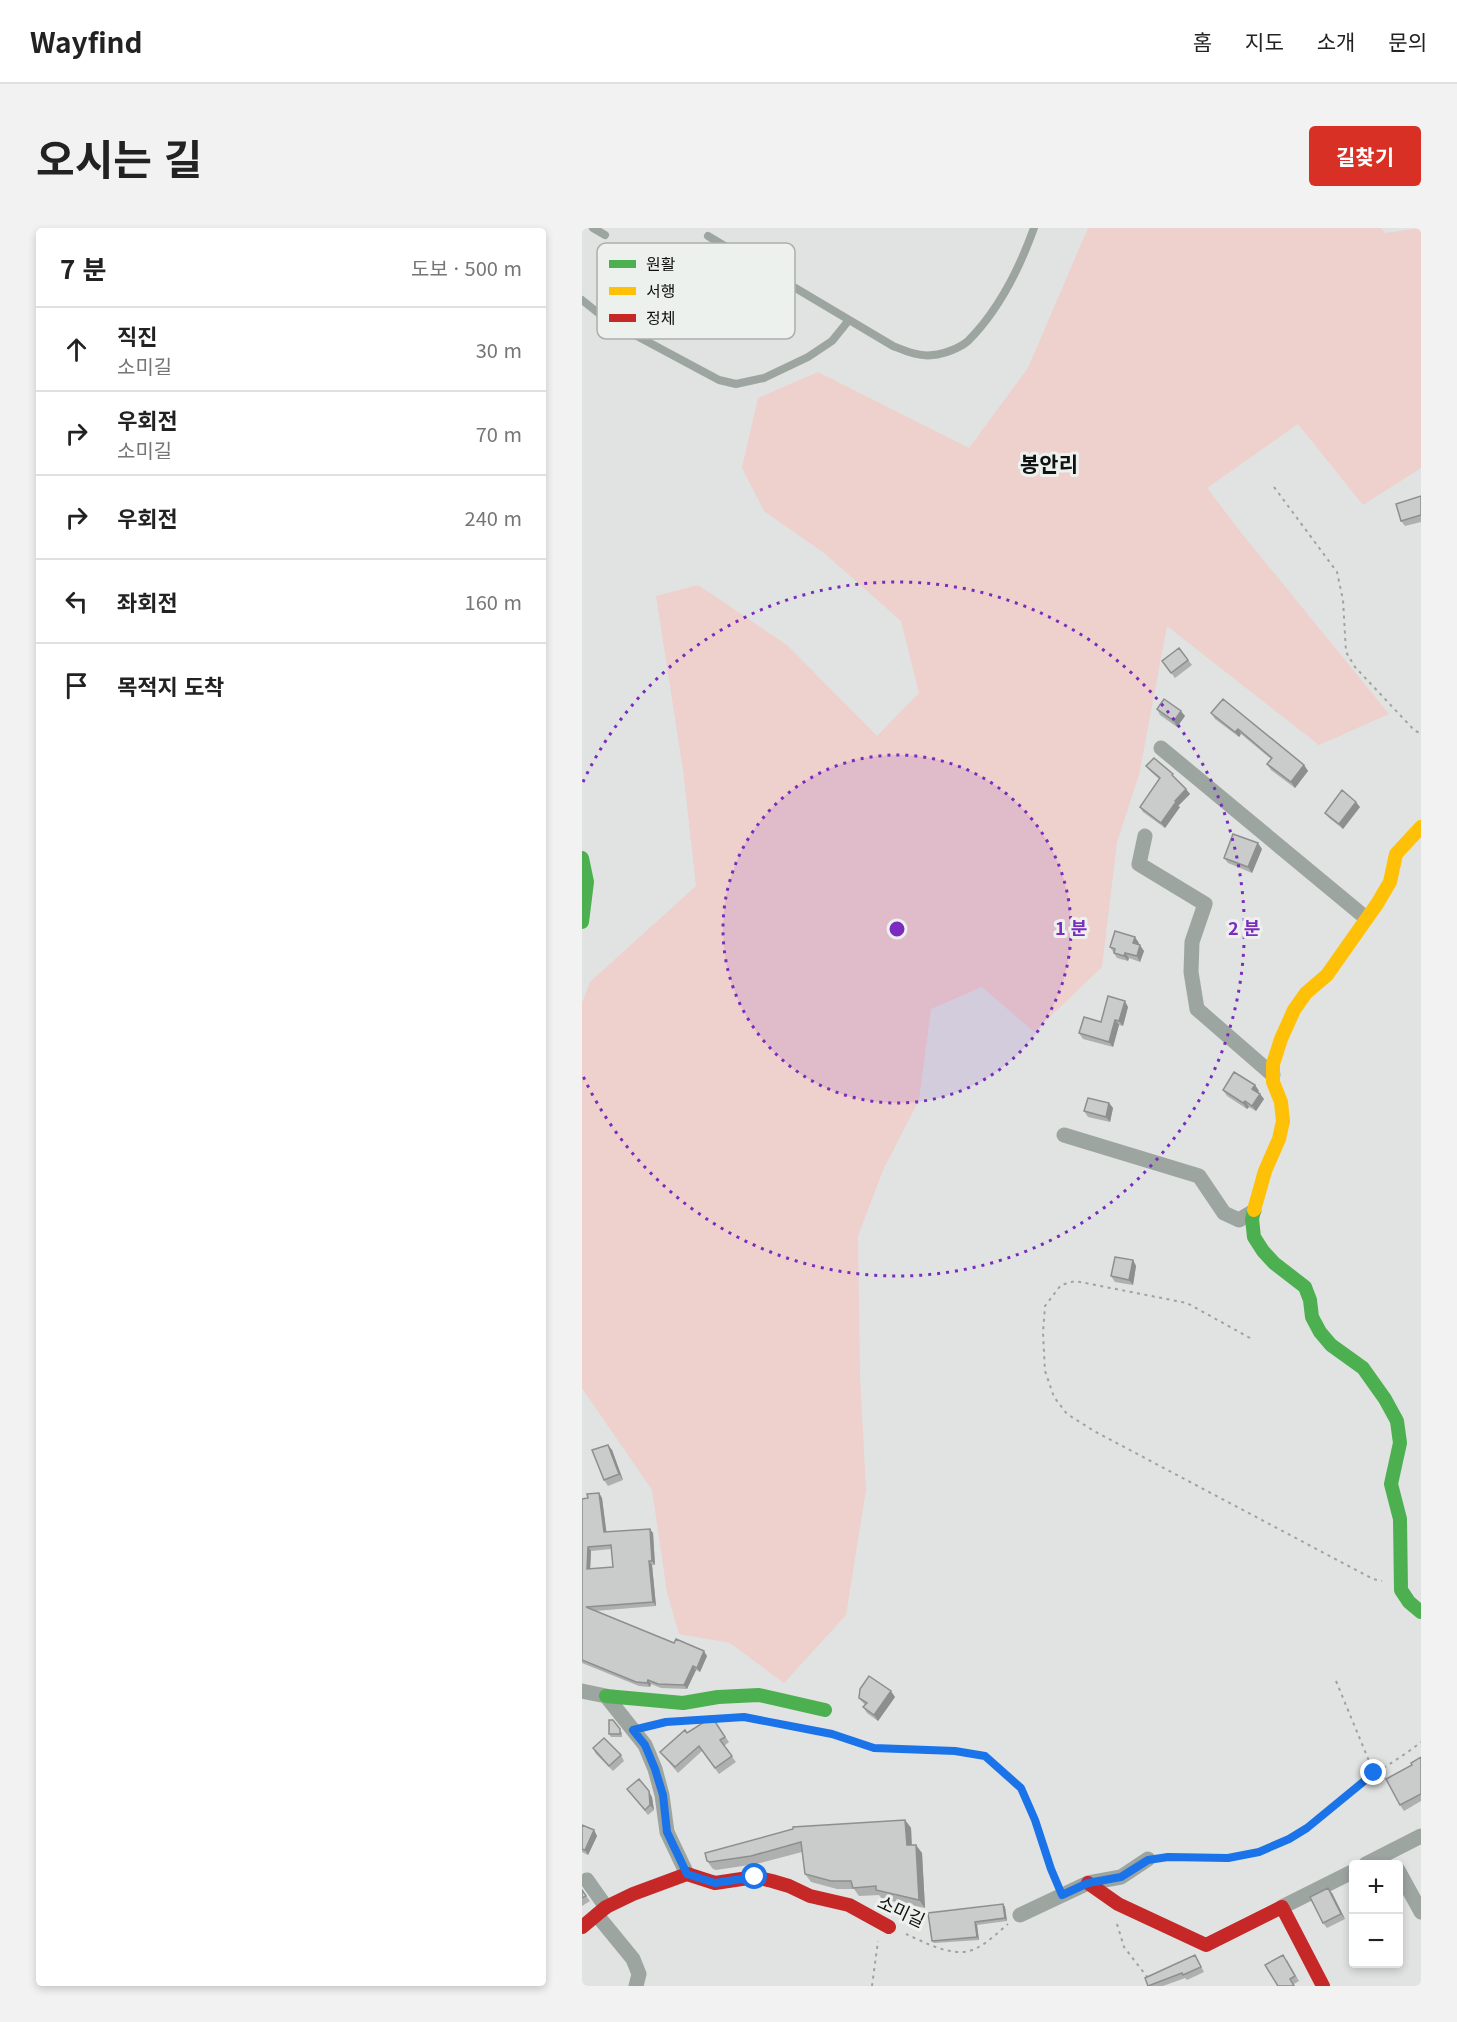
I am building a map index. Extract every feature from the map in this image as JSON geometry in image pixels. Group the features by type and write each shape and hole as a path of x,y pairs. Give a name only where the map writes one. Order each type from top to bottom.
{"street":[{"path":"1161,747 1366,918"},
{"path":"1421,827 1396,855 1390,882 1377,904 1328,975 1306,993 1294,1010 1281,1039 1273,1064 1273,1082 1281,1102 1283,1122 1279,1139 1265,1171 1252,1219 1254,1237 1263,1251 1274,1263 1305,1287 1310,1300 1312,1317 1320,1332 1331,1345 1363,1368 1397,1421 1400,1443 1391,1484 1400,1519 1400,1584 1409,1602 1421,1612"},
{"path":"1145,836 1139,864 1205,904 1192,942 1191,972 1197,1009 1273,1076"},
{"path":"582,858 587,869 587,893 582,922"},
{"path":"1064,1135 1199,1176 1224,1213 1239,1220 1254,1211"},
{"path":"582,1690 606,1696 683,1702 759,1695 825,1710"},
{"path":"582,1927 602,1911 633,1894 687,1874 667,1832 663,1795 645,1745 606,1696"},
{"path":"1392,1858 1421,1836"},
{"path":"1020,1915 1088,1883 1121,1877 1148,1860"},
{"path":"1088,1883 1118,1904 1206,1945 1349,1873"},
{"name":"소미길","path":"687,1874 715,1883 755,1877 763,1879 789,1886 810,1896 849,1905 885,1925"},
{"path":"1403,1879 1421,1912"},
{"path":"587,1880 602,1911 633,1959 639,1974 636,1986"},
{"path":"1282,1907 1323,1986"}],"lane":[{"path":"593,228 605,235"},
{"path":"795,288 893,346 919,356 935,355 966,342 987,317 1004,292 1034,228"},
{"path":"708,236 720,243"},
{"path":"582,300 597,312"},
{"path":"642,339 718,380 736,384 764,378 808,357 832,341 849,320"}],"path":[{"path":"1274,487 1337,572 1343,600 1346,652 1355,667 1387,703 1415,731 1421,733"},
{"path":"1250,1338 1187,1303 1075,1281 1061,1285 1045,1306 1044,1371 1054,1397 1067,1414 1094,1431 1372,1579 1400,1584"},
{"path":"1336,1681 1374,1773"},
{"path":"688,1720 744,1717 832,1734 874,1748 955,1751 985,1756 1021,1788 1062,1895"},
{"path":"633,1730 677,1721"},
{"path":"1148,1860 1168,1857 1228,1858 1259,1852 1307,1828 1374,1773 1421,1742"},
{"path":"1118,1904 1117,1928 1124,1947 1150,1980"},
{"name":"소미길","path":"885,1925 948,1950 968,1951 980,1946 1020,1915"},
{"path":"872,1986 885,1925"}],"shaded area":[{"path":"1088,228 1381,228 1385,233 1421,228 1421,468 1363,505 1298,424 1207,488 1389,714 1319,745 1167,626 1139,775 1117,842 1102,967 1034,1032 982,987 931,1009 919,1100 883,1170 858,1236 860,1376 866,1490 846,1615 784,1683 730,1643 679,1634 667,1592 652,1490 582,1388 582,1003 590,982 696,886 683,770 656,596 698,585 787,645 877,736 919,693 901,621 824,553 764,511 742,468 758,398 818,372 969,448 1028,368"}],"building":[{"path":"1421,496 1421,515 1401,521 1396,504"},
{"path":"1179,648 1188,660 1171,673 1162,661"},
{"path":"1164,699 1181,711 1174,721 1157,709"},
{"path":"1223,699 1304,765 1291,782 1267,764 1272,758 1238,729 1235,732 1211,713"},
{"path":"1154,758 1186,789 1161,823 1140,807 1160,778 1146,766"},
{"path":"1342,790 1356,802 1339,824 1325,813"},
{"path":"1233,834 1258,843 1248,867 1224,858"},
{"path":"1115,931 1135,937 1133,943 1140,945 1137,956 1114,953 1115,949 1110,947"},
{"path":"1108,996 1125,1001 1119,1021 1115,1020 1109,1042 1079,1033 1084,1017 1101,1022"},
{"path":"1234,1072 1255,1085 1252,1089 1260,1094 1252,1106 1223,1090"},
{"path":"1088,1098 1109,1103 1106,1117 1084,1111"},
{"path":"1115,1257 1133,1260 1129,1280 1111,1276"},
{"path":"608,1445 619,1474 604,1480 592,1450"},
{"path":"599,1493 604,1532 650,1529 652,1561 649,1561 653,1602 586,1607 674,1643 676,1639 704,1651 697,1668 693,1666 684,1685 658,1684 648,1680 647,1683 636,1682 582,1660 582,1499 588,1498 587,1494","holes":["611,1545 613,1567 587,1569 588,1547"]},
{"path":"869,1676 891,1691 874,1715 863,1707 867,1703 859,1698 860,1689"},
{"path":"712,1717 725,1737 720,1740 732,1756 715,1768 699,1746 675,1767 660,1752 685,1730 687,1733"},
{"path":"609,1720 613,1720 620,1729 620,1734 609,1734"},
{"path":"604,1738 621,1755 609,1766 593,1748"},
{"path":"1421,1757 1421,1794 1400,1805 1386,1779 1412,1765 1411,1763"},
{"path":"639,1779 649,1791 650,1805 645,1810 627,1789"},
{"path":"905,1820 907,1845 916,1845 919,1900 876,1890 876,1886 853,1888 851,1881 831,1881 805,1874 801,1842 751,1856 710,1862 707,1861 705,1853 793,1829 793,1827"},
{"path":"582,1825 594,1830 585,1850 582,1849"},
{"path":"1328,1888 1341,1914 1323,1923 1310,1897"},
{"path":"1003,1904 1005,1918 975,1922 977,1937 932,1941 928,1913"},
{"path":"1195,1955 1201,1967 1148,1986 1145,1978"},
{"path":"1283,1955 1295,1976 1290,1979 1294,1986 1278,1986 1265,1965"}],"traffic: fast":[{"path":"582,858 587,882 582,922"},
{"path":"1254,1210 1252,1219 1254,1237 1263,1251 1274,1263 1305,1287 1310,1300 1312,1317 1320,1332 1331,1345 1363,1368 1397,1421 1400,1443 1391,1484 1400,1519 1401,1590 1409,1602 1421,1612"},
{"path":"606,1696 683,1703 718,1697 759,1695 825,1710"}],"traffic: slow":[{"path":"1254,1210 1283,1121 1281,1102 1273,1082 1273,1064 1281,1039 1294,1010 1306,993 1327,975 1377,904 1390,882 1396,854 1421,827"}],"traffic: jam":[{"path":"582,1927 606,1907 633,1894 687,1874 715,1883 755,1877 772,1881 810,1896 849,1905 889,1927"},
{"path":"1088,1883 1118,1904 1206,1945 1282,1907 1323,1986"}],"district":[{"name":"봉안리","path":"1049,463"}],"route":[{"path":"755,1877 715,1883 687,1874 667,1832 663,1795 655,1769 645,1745 633,1730 666,1722 744,1717 832,1734 874,1748 955,1751 985,1756 1021,1788 1062,1895 1088,1883 1121,1877 1148,1860 1168,1857 1228,1858 1259,1852 1307,1828 1374,1773"}]}
